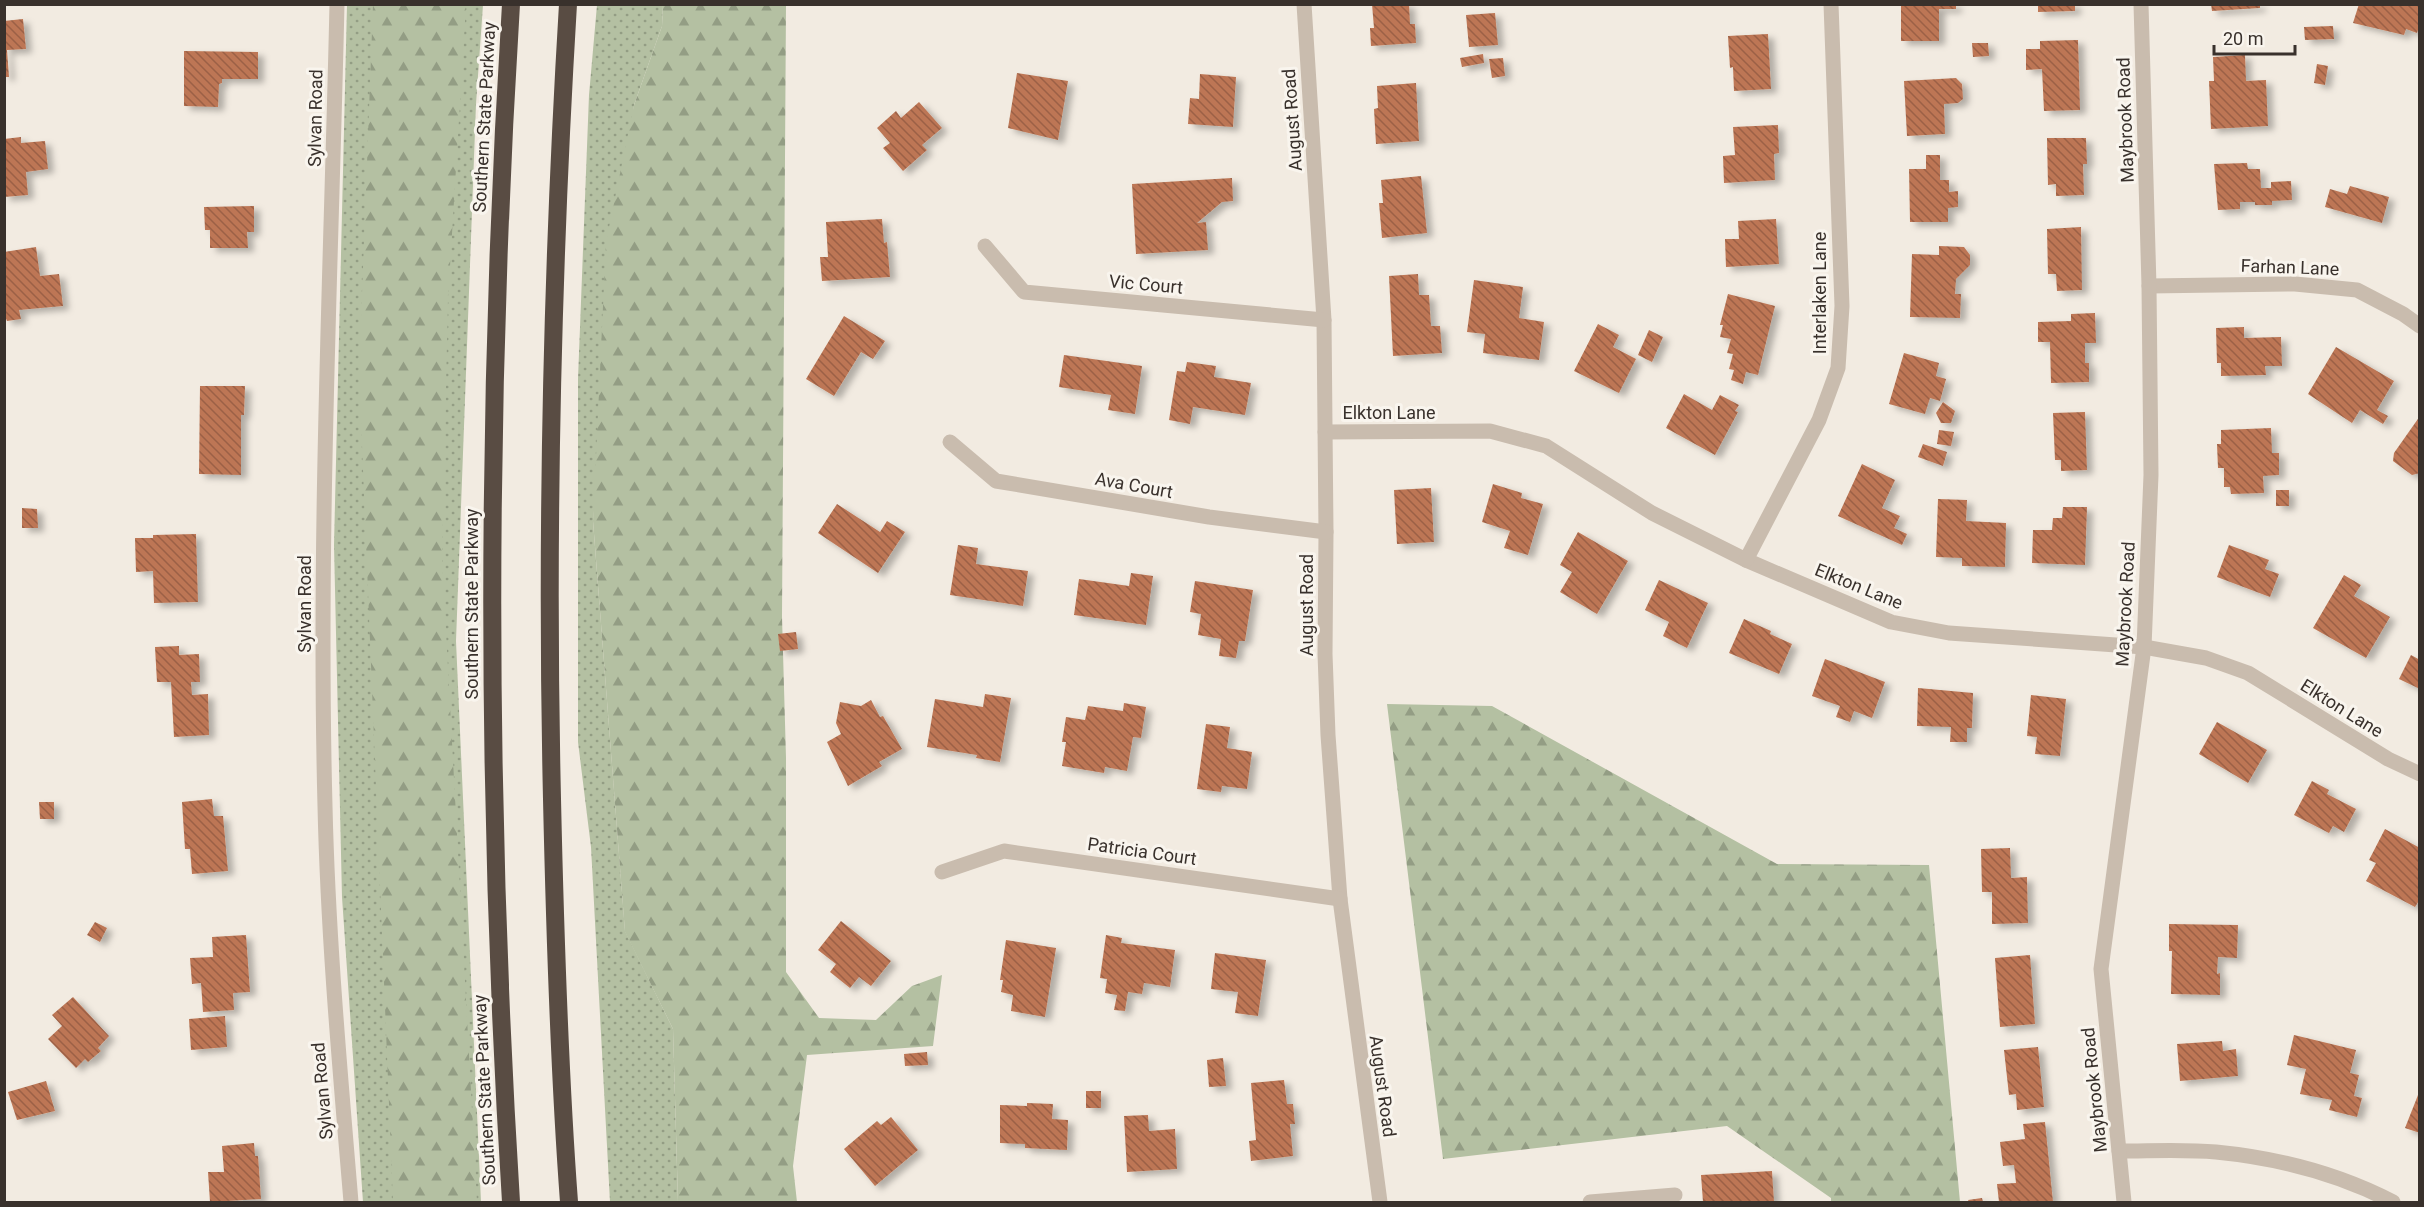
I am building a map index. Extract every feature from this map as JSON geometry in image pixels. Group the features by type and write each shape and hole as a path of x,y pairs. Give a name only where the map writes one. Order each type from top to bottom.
{"highway":[{"name":"Southern State Parkway","path":"511,4 499,226 491,567 496,900 511,1203"},
{"path":"568,4 556,235 549,585 554,890 569,1203"}],"street":[{"name":"Sylvan Road","path":"337,4 324,528 324,728 330,937 351,1203"},
{"name":"August Road","path":"1304,4 1324,320 1325,654 1328,735 1340,899 1380,1203"},
{"name":"Interlaken Lane","path":"1746,560 1819,420 1838,368 1842,306 1831,4"},
{"name":"Maybrook Road","path":"2124,1203 2101,969 2144,647 2151,475 2150,286 2141,4"},
{"name":"Vic Court","path":"985,246 1024,292 1324,320"},
{"name":"Farhan Lane","path":"2150,286 2295,284 2357,290 2403,314 2420,326"},
{"name":"Elkton Lane","path":"1325,432 1490,431 1546,446 1652,513 1746,560 1891,622 1949,633 2144,647 2206,658 2248,673 2388,759 2420,774"},
{"name":"Ava Court","path":"950,442 996,481 1209,517 1326,532"},
{"name":"Patricia Court","path":"942,872 1004,850 1340,899"},
{"path":"2119,1150 2216,1152 2296,1165 2378,1194 2393,1203"},
{"path":"1590,1203 1675,1195"}],"green space":[{"path":"347,5 483,5 476,104 456,641 481,1202 363,1202 342,897 334,545"},
{"path":"373,5 466,5 448,299 442,558 477,1202 393,1202 359,372"},
{"path":"597,5 663,5 662,26 634,105 593,521 625,931 673,1029 678,1202 610,1202 591,847 578,742 578,379 589,95"},
{"path":"663,5 786,5 782,617 786,758 786,972 819,1018 876,1020 912,986 942,975 933,1046 807,1055 793,1166 797,1202 678,1202 673,1029 625,932 593,521 606,242 634,105 662,26"},
{"path":"1387,704 1492,706 1777,864 1929,865 1960,1202 1831,1202 1831,1198 1727,1126 1443,1159"}],"building":[{"path":"1372,4 1409,4 1410,24 1415,24 1416,43 1371,46 1370,28 1374,28"},
{"path":"1901,4 1956,4 1956,9 1939,9 1939,41 1901,41"},
{"path":"2038,4 2075,4 2075,11 2038,12"},
{"path":"2211,4 2260,4 2260,8 2212,11"},
{"path":"2359,4 2420,4 2420,24 2417,33 2406,29 2404,35 2353,23"},
{"path":"1495,13 1498,45 1469,47 1466,15"},
{"path":"23,19 26,49 7,50 9,77 4,77 4,21"},
{"path":"2333,26 2334,39 2305,40 2304,27"},
{"path":"1768,34 1771,89 1734,91 1728,36"},
{"path":"2078,40 2080,110 2044,111 2042,69 2026,70 2026,49 2040,49 2040,41"},
{"path":"1972,43 1988,43 1989,56 1973,57"},
{"path":"184,51 258,52 258,79 222,79 222,83 219,84 218,107 184,106"},
{"path":"1483,54 1484,63 1462,67 1460,58"},
{"path":"2245,55 2246,81 2266,80 2268,126 2211,129 2209,81 2214,81 2213,57"},
{"path":"1503,58 1505,76 1492,78 1489,59"},
{"path":"2317,64 2328,66 2325,85 2314,83"},
{"path":"1017,73 1068,81 1058,140 1008,128"},
{"path":"1200,74 1236,77 1233,127 1188,124 1190,98 1199,99"},
{"path":"1956,78 1962,84 1963,99 1958,103 1944,104 1945,134 1907,136 1904,81"},
{"path":"1416,83 1419,141 1376,144 1374,109 1378,108 1377,86"},
{"path":"919,102 942,128 922,145 927,150 903,171 883,148 890,143 877,128 896,111 901,118"},
{"path":"1778,125 1779,153 1774,154 1775,180 1724,183 1723,156 1735,155 1733,127"},
{"path":"21,137 21,143 45,141 48,169 26,172 28,195 4,197 4,139"},
{"path":"2047,138 2086,138 2087,164 2083,164 2084,195 2056,196 2056,184 2048,185"},
{"path":"1926,155 1940,155 1940,180 1949,180 1949,192 1958,191 1958,207 1948,208 1948,222 1910,222 1909,169 1926,169"},
{"path":"2247,163 2248,169 2260,169 2261,188 2271,188 2271,182 2291,181 2292,200 2272,201 2272,205 2240,202 2240,209 2218,210 2214,164"},
{"path":"1421,176 1427,233 1382,238 1379,203 1383,203 1381,180"},
{"path":"1232,178 1233,201 1222,202 1197,223 1206,222 1208,250 1136,254 1132,184"},
{"path":"2350,186 2389,197 2382,223 2325,207 2330,189 2347,194"},
{"path":"254,206 254,232 247,232 248,248 210,248 210,230 205,230 204,207"},
{"path":"882,219 884,243 887,242 890,277 822,281 820,257 828,257 826,222"},
{"path":"1776,219 1779,264 1726,267 1725,239 1739,239 1738,221"},
{"path":"2081,227 2082,290 2057,291 2056,274 2048,274 2047,229"},
{"path":"1939,246 1964,247 1970,255 1970,265 1956,279 1955,294 1961,294 1960,318 1910,317 1912,254 1939,255"},
{"path":"36,247 40,276 59,274 63,306 19,310 21,319 7,321 4,314 4,252"},
{"path":"1418,274 1419,295 1429,295 1431,326 1440,326 1442,353 1393,356 1389,276"},
{"path":"1474,280 1523,287 1519,318 1544,322 1539,360 1483,353 1485,334 1467,332"},
{"path":"1728,294 1775,306 1758,375 1746,372 1743,384 1731,380 1734,370 1729,369 1733,354 1727,353 1731,339 1720,337 1723,325 1720,325"},
{"path":"2095,313 2096,343 2085,343 2085,363 2089,363 2089,382 2051,383 2050,342 2038,342 2038,322 2071,321 2071,314"},
{"path":"844,316 885,341 873,359 861,352 834,396 806,379"},
{"path":"1598,324 1619,335 1613,347 1636,359 1619,393 1574,371"},
{"path":"2244,327 2244,338 2281,337 2282,366 2265,366 2266,375 2221,376 2221,363 2217,363 2216,328"},
{"path":"1649,330 1663,337 1652,362 1638,355"},
{"path":"2336,347 2394,381 2377,410 2388,416 2383,424 2360,410 2352,423 2308,394"},
{"path":"1904,353 1939,363 1936,376 1946,379 1940,401 1930,398 1925,414 1889,404"},
{"path":"1064,355 1142,366 1135,414 1108,410 1111,395 1059,387"},
{"path":"1187,362 1216,366 1214,377 1251,383 1245,415 1193,407 1190,424 1169,420 1177,371 1185,372"},
{"path":"200,386 245,386 244,415 241,415 241,475 199,474"},
{"path":"1684,394 1712,410 1720,395 1739,405 1735,411 1738,412 1715,455 1666,428"},
{"path":"1943,402 1955,411 1951,423 1941,423 1936,413"},
{"path":"2085,412 2087,470 2061,471 2061,460 2055,460 2053,413"},
{"path":"2420,416 2420,473 2412,475 2393,461 2394,453"},
{"path":"2271,428 2272,453 2279,453 2279,475 2263,476 2264,493 2231,494 2230,487 2224,487 2224,468 2218,468 2217,444 2221,444 2221,430"},
{"path":"1939,430 1954,432 1951,446 1937,444"},
{"path":"1923,444 1947,452 1943,466 1918,457"},
{"path":"1862,464 1895,480 1882,508 1900,516 1894,528 1907,534 1902,545 1838,516"},
{"path":"1493,484 1522,493 1521,498 1543,504 1528,555 1504,548 1510,531 1482,522"},
{"path":"1431,488 1434,542 1397,544 1394,490"},
{"path":"2276,490 2289,490 2289,506 2276,506"},
{"path":"1938,499 1967,500 1966,521 2006,523 2005,567 1962,566 1962,558 1936,557"},
{"path":"837,504 880,532 887,521 905,532 878,573 818,533"},
{"path":"2063,507 2087,507 2085,565 2032,563 2033,530 2052,530 2053,518 2062,518"},
{"path":"22,508 37,509 38,528 22,528"},
{"path":"1578,532 1628,561 1597,614 1560,592 1572,572 1560,565"},
{"path":"196,534 198,602 154,603 153,571 136,572 135,538 153,538 153,535"},
{"path":"958,545 978,548 976,564 1028,571 1023,606 950,595"},
{"path":"2229,545 2269,560 2265,569 2279,574 2270,597 2217,577"},
{"path":"1131,573 1153,576 1146,625 1074,615 1079,579 1129,586"},
{"path":"2344,575 2361,585 2354,596 2390,617 2366,658 2313,628"},
{"path":"1659,580 1708,603 1687,648 1663,636 1669,622 1645,610"},
{"path":"1195,581 1253,590 1245,641 1239,641 1236,658 1219,656 1221,639 1198,635 1201,614 1190,612"},
{"path":"1744,619 1771,631 1770,634 1792,644 1779,674 1729,653"},
{"path":"796,632 798,649 780,651 778,634"},
{"path":"179,646 179,655 199,654 200,682 191,682 192,695 208,694 209,735 174,737 171,682 157,682 155,647"},
{"path":"2411,655 2420,660 2420,689 2399,679"},
{"path":"1825,659 1885,682 1872,718 1854,711 1850,722 1836,717 1840,706 1812,696"},
{"path":"1918,688 1973,693 1972,728 1967,728 1967,742 1950,742 1951,727 1917,726"},
{"path":"985,694 1011,698 1000,762 976,758 977,755 927,747 935,699 983,707"},
{"path":"2031,695 2066,699 2060,756 2035,754 2037,737 2027,736"},
{"path":"871,700 902,749 879,762 882,766 848,786 827,742 841,734 836,723 840,702 861,706"},
{"path":"1124,703 1146,707 1141,738 1133,737 1127,771 1105,767 1104,773 1062,766 1066,742 1062,742 1066,717 1085,720 1088,706 1123,711"},
{"path":"2217,722 2267,750 2248,783 2199,754"},
{"path":"1206,724 1230,727 1227,748 1252,752 1247,789 1222,786 1221,792 1197,789"},
{"path":"2312,781 2329,790 2327,794 2356,809 2344,832 2333,826 2329,833 2294,815"},
{"path":"212,799 214,816 223,816 228,871 192,874 190,849 185,849 182,802"},
{"path":"39,802 54,802 54,819 40,819"},
{"path":"2385,829 2420,848 2420,899 2415,907 2366,881 2376,863 2369,860"},
{"path":"2010,848 2011,878 2027,877 2028,923 1992,924 1992,892 1982,892 1981,849"},
{"path":"841,921 891,961 871,986 859,977 850,988 830,972 836,964 818,950"},
{"path":"95,922 107,928 100,942 87,935"},
{"path":"2169,924 2238,925 2237,958 2218,957 2217,974 2220,973 2220,995 2171,994 2172,951 2169,951"},
{"path":"246,935 250,992 233,993 234,1010 203,1012 201,983 192,984 190,958 213,957 212,937"},
{"path":"1106,935 1122,938 1121,943 1175,950 1170,987 1144,983 1142,994 1128,992 1125,1011 1114,1010 1117,995 1105,993 1107,979 1100,978"},
{"path":"1006,940 1056,948 1045,1017 1011,1011 1013,995 1001,992 1003,980 1000,980"},
{"path":"1215,953 1266,960 1258,1016 1235,1013 1238,992 1211,989"},
{"path":"2030,955 2035,1024 2000,1027 1995,958"},
{"path":"73,997 109,1036 98,1048 101,1051 88,1062 85,1059 76,1068 48,1039 62,1026 52,1015"},
{"path":"225,1016 227,1047 191,1050 189,1019"},
{"path":"2294,1035 2356,1050 2350,1073 2359,1075 2354,1096 2362,1098 2357,1117 2329,1110 2332,1100 2300,1094 2306,1069 2287,1065"},
{"path":"2222,1041 2223,1051 2236,1049 2238,1076 2180,1081 2177,1044"},
{"path":"2038,1047 2044,1107 2017,1110 2016,1094 2009,1095 2004,1050"},
{"path":"927,1052 928,1065 905,1066 904,1054"},
{"path":"1223,1058 1226,1086 1209,1087 1207,1060"},
{"path":"1284,1080 1287,1104 1293,1104 1295,1124 1290,1124 1293,1156 1251,1161 1249,1141 1256,1140 1251,1083"},
{"path":"46,1081 55,1111 17,1120 8,1092"},
{"path":"2420,1090 2420,1133 2405,1128"},
{"path":"1086,1091 1101,1091 1101,1108 1086,1108"},
{"path":"1027,1103 1053,1104 1052,1119 1068,1120 1067,1150 1025,1148 1025,1144 1000,1143 1000,1105 1027,1106"},
{"path":"1148,1115 1149,1131 1175,1129 1177,1169 1127,1172 1124,1116"},
{"path":"891,1117 918,1150 875,1186 844,1149 877,1121 881,1125"},
{"path":"2045,1122 2053,1202 1999,1202 1997,1184 2016,1183 2014,1165 2003,1166 2000,1142 2025,1139 2023,1124"},
{"path":"254,1143 255,1156 258,1156 261,1199 210,1202 208,1172 224,1172 222,1146"},
{"path":"1772,1171 1774,1202 1703,1202 1701,1175"},
{"path":"1982,1198 1983,1202 1969,1202 1968,1200"}]}
